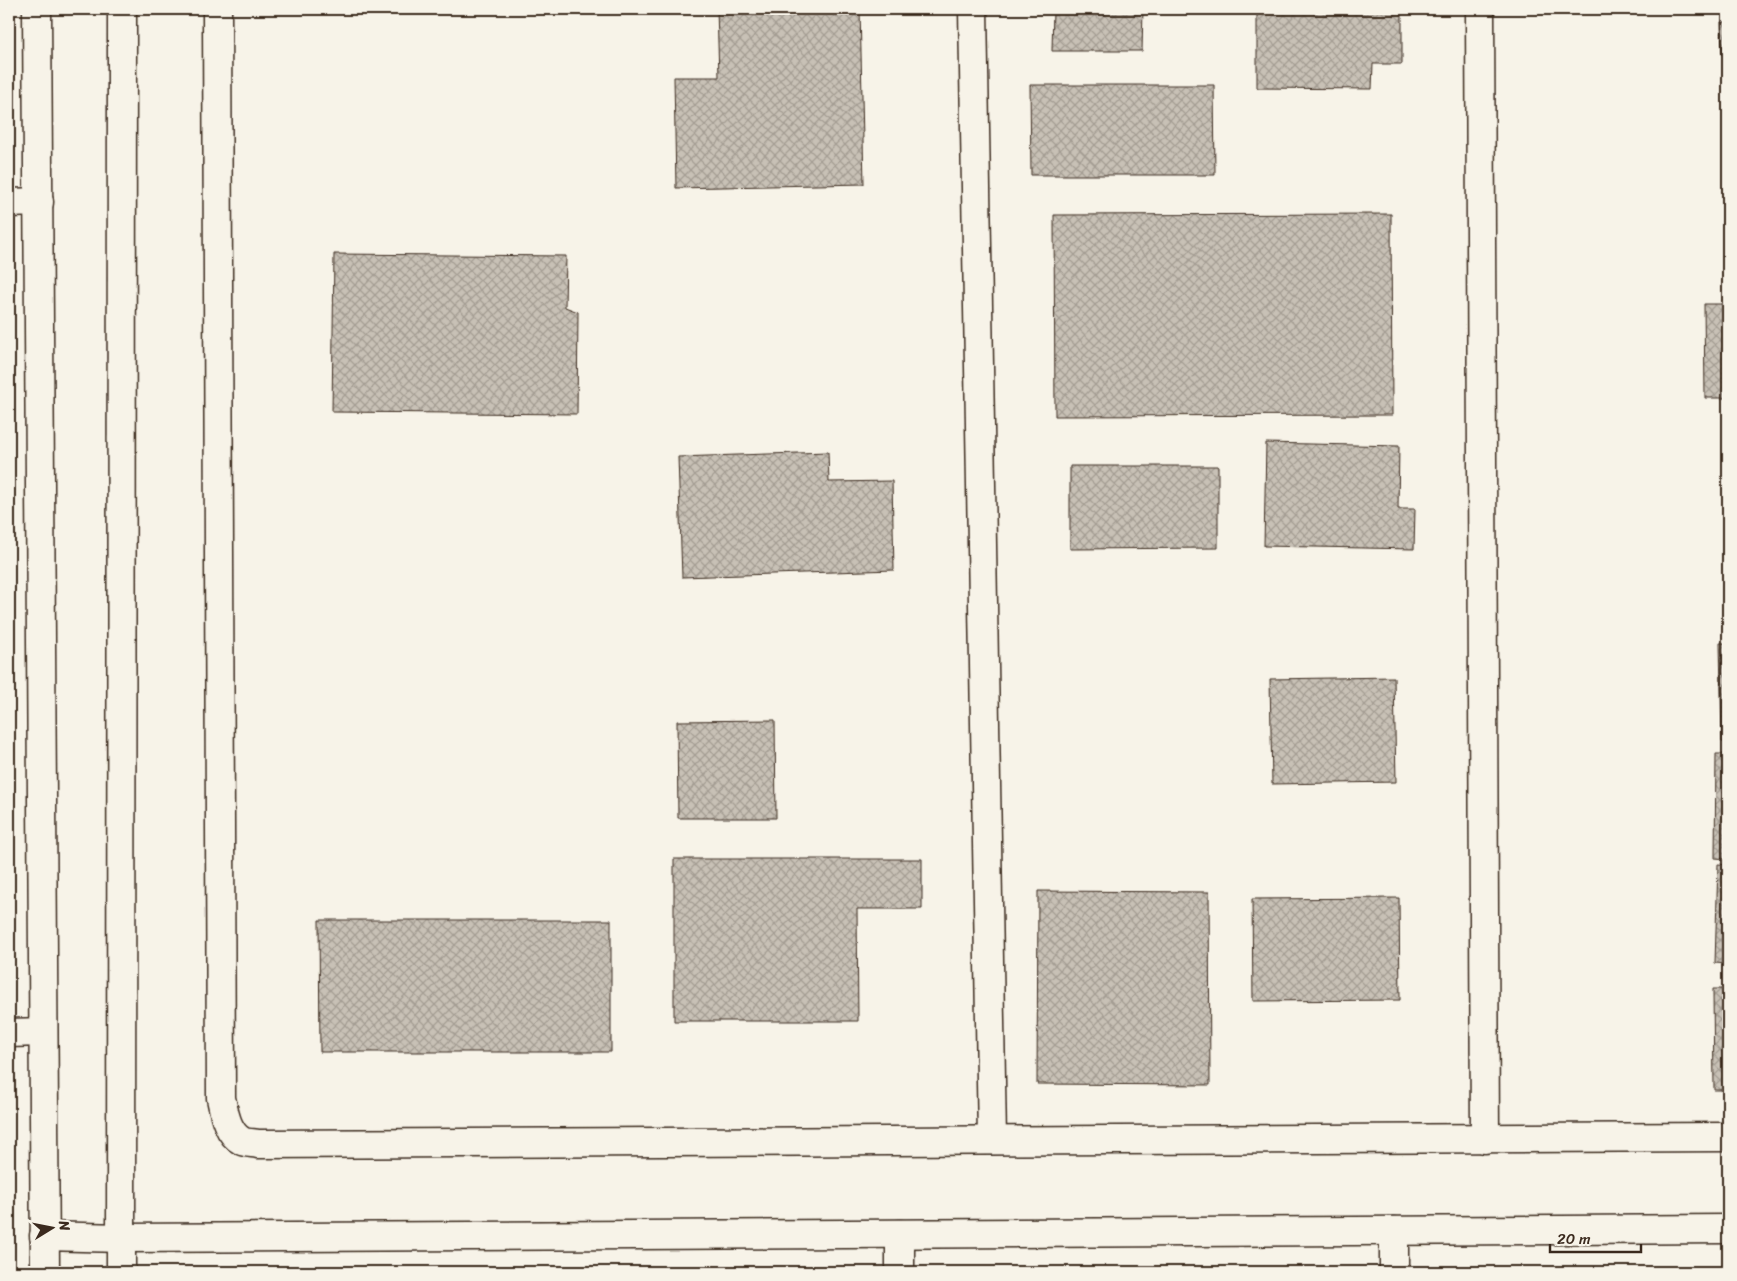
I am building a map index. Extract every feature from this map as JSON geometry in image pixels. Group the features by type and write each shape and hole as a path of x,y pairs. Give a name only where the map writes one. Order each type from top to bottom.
{"street":[{"path":"38,9 45,1272"},
{"path":"121,1272 122,9"},
{"path":"217,9 221,1098 225,1119 233,1134 242,1141 258,1144 1728,1138"},
{"path":"973,9 992,1140"},
{"path":"1480,9 1485,1139"},
{"path":"9,203 38,202"},
{"path":"9,1033 43,1032"},
{"path":"44,1236 121,1238 1728,1229"},
{"path":"1394,1231 1394,1272"},
{"path":"900,1234 900,1272"}],"building":[{"path":"717,9 860,9 864,184 676,188 674,77 719,77"},
{"path":"1053,9 1143,9 1142,51 1052,51"},
{"path":"1257,9 1402,9 1402,64 1373,64 1372,89 1257,88"},
{"path":"1721,22 1728,22 1728,54 1722,55"},
{"path":"1030,85 1214,85 1215,175 1031,175"},
{"path":"1391,214 1392,415 1055,416 1054,215"},
{"path":"334,254 566,256 565,307 578,312 577,414 332,412"},
{"path":"1704,304 1728,304 1728,398 1705,398"},
{"path":"1266,443 1399,446 1398,509 1415,509 1414,549 1264,546"},
{"path":"828,452 829,482 892,481 894,570 682,577 678,457"},
{"path":"1070,466 1218,466 1218,548 1070,549"},
{"path":"1720,643 1728,643 1728,742 1722,742"},
{"path":"1394,677 1396,782 1272,784 1270,679"},
{"path":"775,720 776,818 678,818 677,721"},
{"path":"1716,754 1728,754 1728,859 1715,858"},
{"path":"674,859 922,859 922,909 857,909 858,1021 674,1021"},
{"path":"1718,864 1728,865 1728,964 1715,963"},
{"path":"1038,891 1209,892 1210,1085 1037,1084"},
{"path":"1399,898 1400,1000 1253,1001 1252,899"},
{"path":"319,920 611,920 611,1052 320,1052"},
{"path":"1713,989 1728,989 1728,1090 1714,1090"}]}
